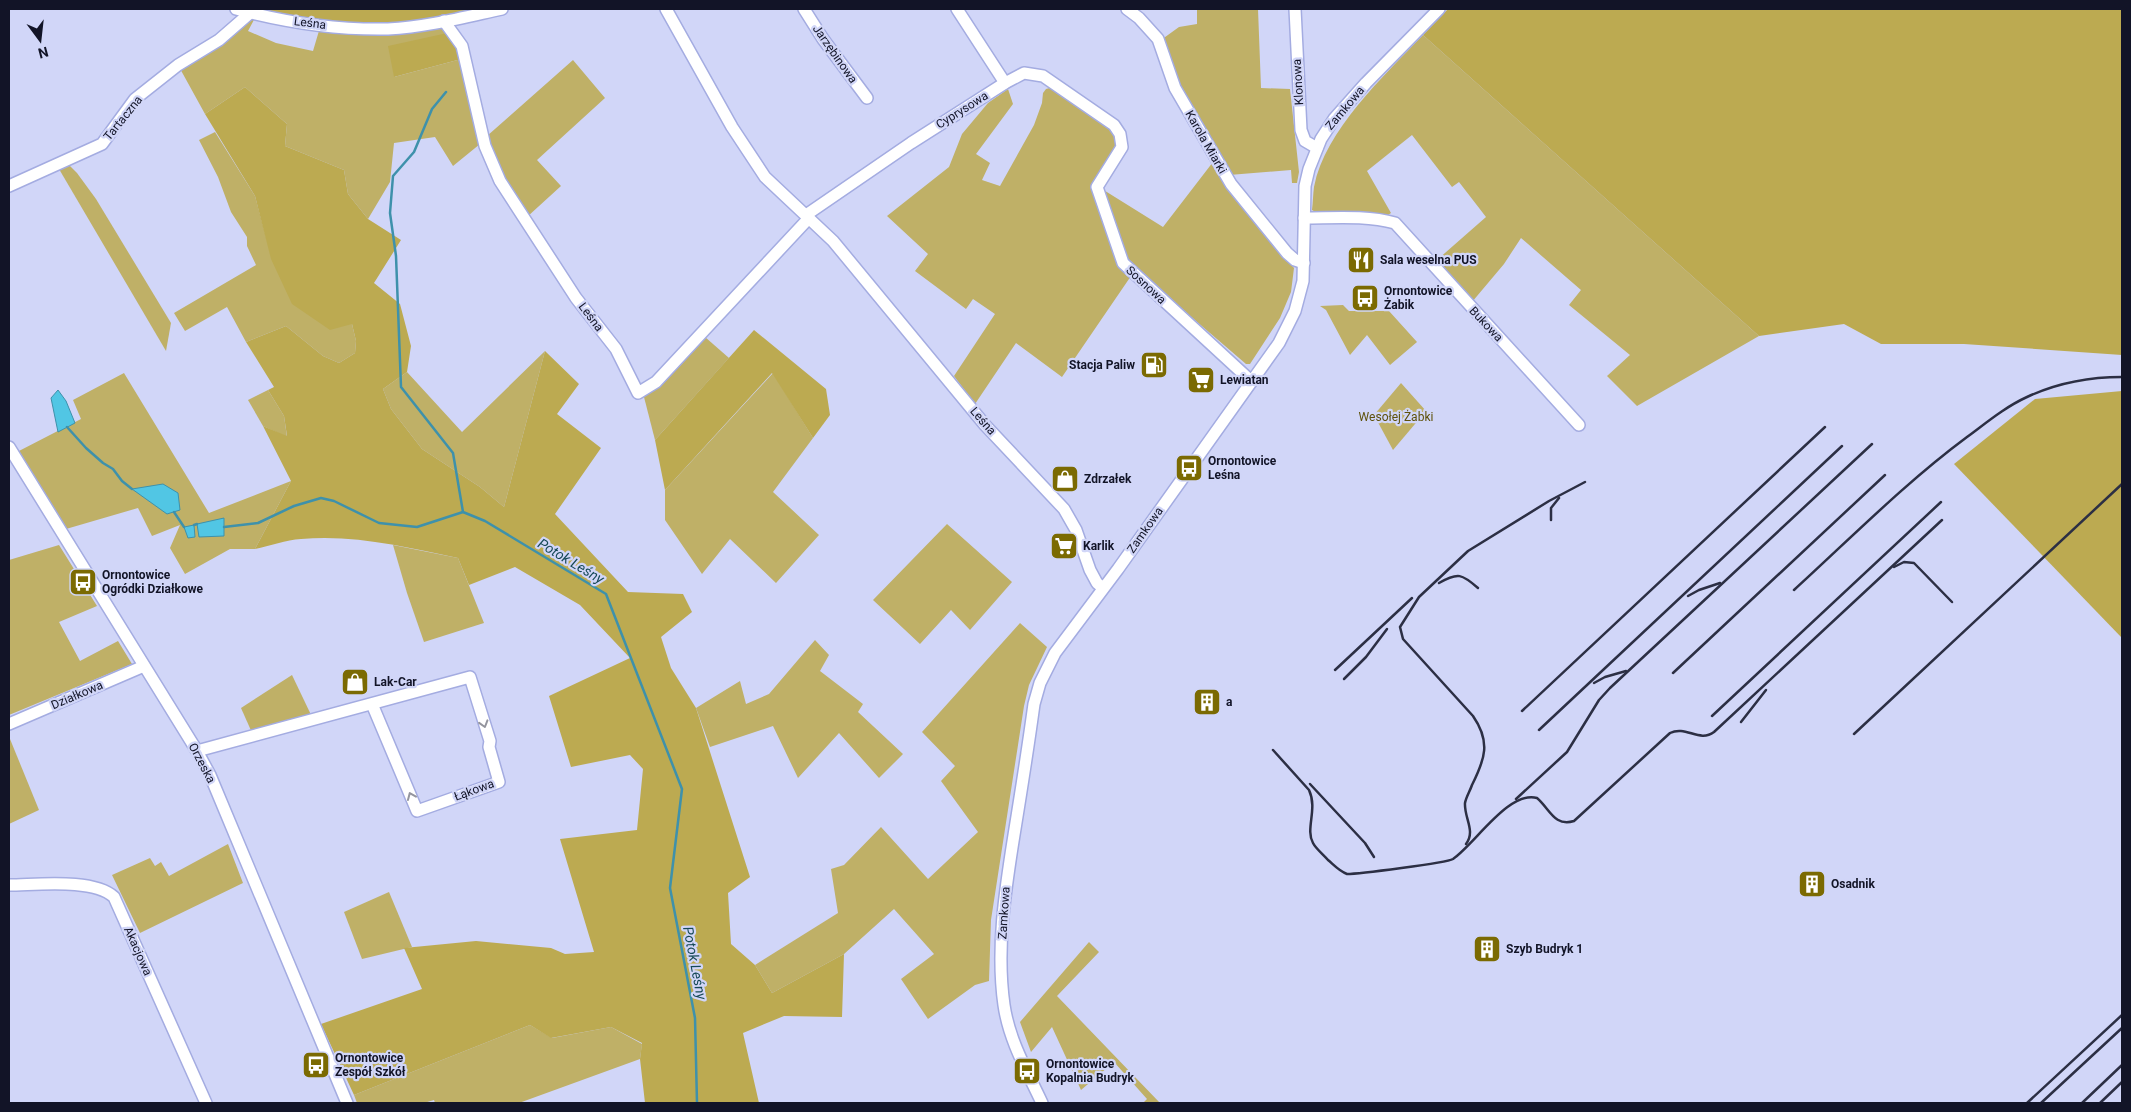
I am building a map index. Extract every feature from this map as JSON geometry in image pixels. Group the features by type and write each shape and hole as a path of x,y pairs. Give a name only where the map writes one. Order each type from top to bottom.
{"street":[{"name":"Leśna","path":"236,9 294,21 370,28 406,27 502,9"},
{"name":"Leśna","path":"666,9 703,78 747,152 765,177 839,248 985,425 1064,509 1076,530 1090,570 1097,583 1103,588"},
{"name":"Jarzębinowa","path":"804,9 823,39 868,98"},
{"path":"957,9 1005,83"},
{"name":"Karola Miarki","path":"1127,9 1139,18 1158,39 1175,88 1231,184 1287,253 1295,260 1304,262"},
{"name":"Klonowa","path":"1295,9 1301,130 1305,141 1317,148"},
{"name":"Zamkowa","path":"1042,1103 1013,1041 1004,1005 1002,983 1002,928 1005,893 1034,704 1040,683 1055,653 1252,381 1279,342 1292,318 1300,295 1304,262 1306,186 1317,148 1326,130 1366,84 1439,9"},
{"name":"Tartaczna","path":"9,186 102,144 135,99 178,64 220,40 250,13"},
{"name":"Leśna","path":"444,21 462,46 484,146 500,181 576,298 616,349 638,393 656,382 807,216"},
{"name":"Cyprysowa","path":"807,216 911,142 1024,73 1042,76 1114,125 1120,134"},
{"name":"Sosnowa","path":"1120,134 1122,147 1097,187 1123,263 1252,381"},
{"name":"Bukowa","path":"1304,218 1385,220 1395,223 1579,425"},
{"name":"Orzeska","path":"9,447 210,775 348,1103"},
{"name":"Działkowa","path":"9,724 144,666"},
{"name":"Łąkowa","path":"197,751 470,677 490,741 489,747 499,782 417,811 372,704"},
{"name":"Akacjowa","path":"9,885 85,885 104,891 114,897 206,1103"}],"green space":[{"path":"1197,9 1258,9 1261,88 1290,89 1299,172 1297,183 1292,183 1291,170 1229,175 1175,83 1161,40 1179,27 1197,24"},
{"path":"257,14 248,31 276,43 313,51 321,24 444,21 452,32 394,77 465,58 480,144 453,166 435,137 394,143 390,182 368,219 348,194 344,170 285,146 287,124 245,87 205,114 178,65"},
{"path":"1423,35 1759,336 1637,406 1607,376 1630,355 1569,305 1581,290 1521,238 1504,264 1472,302 1437,260 1486,217 1459,182 1452,187 1412,135 1367,171 1391,213 1388,215 1375,213 1319,214 1312,210 1314,187 1320,166 1330,145 1343,125 1374,86"},
{"path":"573,60 605,98 537,160 561,186 527,217 502,178 487,136"},
{"path":"1053,87 1108,125 1117,136 1118,146 1095,182 1131,276 1062,377 1016,343 975,404 954,376 995,314 973,299 966,309 915,271 928,254 887,216 949,167 962,134 988,103 1008,89 1013,104 976,154 990,163 982,180 1000,186 1034,125 1042,103 1043,93 1046,89"},
{"path":"215,132 255,196 272,259 352,324 356,341 355,353 339,363 323,356 286,326 246,342 227,307 185,331 174,313 256,265 247,246 247,237 231,212 218,177 199,140"},
{"path":"1213,162 1233,192 1294,268 1291,292 1280,318 1250,364 1246,364 1125,260 1102,189 1163,227"},
{"path":"68,164 96,199 171,323 166,351 59,169"},
{"path":"1343,305 1349,311 1389,311 1417,342 1390,365 1367,335 1350,355 1326,310 1320,306"},
{"path":"705,337 729,358 655,440 644,397"},
{"path":"545,351 504,507 480,487 422,449 391,409 383,389 407,372 462,432"},
{"path":"124,373 209,513 291,481 255,549 230,549 185,574 170,548 180,525 152,536 138,508 66,529 17,452 81,419 73,400"},
{"path":"773,373 813,438 773,492 819,535 776,583 730,539 702,574 665,520 665,490"},
{"name":"Wesołej Żabki","path":"1401,383 1426,411 1393,450 1374,415"},
{"path":"268,390 284,416 287,437 263,426 248,400"},
{"path":"947,524 1012,582 970,630 951,610 920,644 873,600"},
{"path":"59,545 97,606 59,622 80,661 118,641 132,664 9,715 9,560"},
{"path":"393,545 458,558 484,623 424,642"},
{"path":"1020,623 1047,647 1029,685 1024,706 991,920 989,981 975,985 928,1019 901,979 934,954 894,909 844,954 772,993 755,965 838,913 831,869 844,865 881,827 928,879 978,832 941,781 955,766 922,732"},
{"path":"815,640 829,655 820,671 863,704 858,712 903,754 879,778 839,733 798,778 773,726 710,747 696,708 740,681 746,704 769,694"},
{"path":"292,675 313,719 253,735 241,708"},
{"path":"9,740 39,810 9,824"},
{"path":"228,844 243,883 140,933 112,875 150,858 155,866 161,862 169,876"},
{"path":"389,892 412,947 362,959 344,912"},
{"path":"1089,942 1099,952 1057,996 1160,1103 1143,1103 1147,1099 1114,1062 1081,1090 1052,1027 1031,1052 1020,1022"},
{"path":"530,1025 552,1038 611,1027 642,1044 640,1059 519,1103 435,1103 434,1100 424,1103 357,1103 354,1095"}],"shaded area":[{"path":"244,9 500,9 370,29"},
{"path":"1448,9 2122,9 2122,355 1964,344 1881,344 1844,324 1759,336 1423,35"},
{"path":"452,32 465,58 394,77 388,46"},
{"path":"245,87 287,124 285,146 344,170 348,194 368,219 401,240 374,283 400,304 411,346 407,372 383,389 391,409 422,449 480,487 504,507 545,351 579,384 557,414 601,448 555,514 628,592 683,594 692,612 661,637 671,668 696,708 750,877 728,893 731,944 755,965 772,993 844,954 842,1017 784,1016 743,1033 759,1103 645,1103 640,1059 642,1043 611,1027 551,1038 530,1025 354,1095 321,1024 422,989 404,948 476,941 551,948 565,954 594,952 560,839 637,830 643,769 630,755 571,767 549,696 630,658 580,605 515,567 469,585 458,558 380,542 321,538 295,540 255,549 291,481 263,426 287,436 284,416 268,390 274,387 246,342 286,326 323,356 339,363 355,353 356,341 352,324 330,330 292,304 271,259 255,196 205,114"},
{"path":"754,330 826,389 830,415 813,438 772,373 665,490 655,440"},
{"path":"2122,391 2122,638 1954,464 2035,399"}],"water":[{"path":"58,390 66,401 75,423 58,432 51,398"},
{"path":"163,484 178,493 180,510 167,514 132,489"},
{"path":"224,518 224,536 199,537 197,524"},
{"path":"194,525 195,537 188,538 184,527"}],"waterway":[{"name":"Potok Leśny","path":"446,92 432,109 414,152 393,176 390,213 396,256 401,387 453,453 463,512 485,521 606,594 682,789 670,888 695,1018 697,1103"},
{"path":"67,427 86,448 113,469 122,481 132,489"},
{"path":"224,527 258,523 294,506 321,498 334,501 379,523 417,527 463,512"},
{"path":"174,512 184,527"}],"railway":[{"path":"1794,590 1922,473 2003,410 2038,392 2062,385 2097,378 2122,377"},
{"path":"1522,711 1825,427"},
{"path":"1516,799 1567,752 1599,700 1610,688 1872,444"},
{"path":"1539,730 1842,446"},
{"path":"1673,673 1885,475"},
{"path":"1466,844 1469,839 1470,829 1465,803 1483,759 1484,742 1482,734 1473,716 1403,639 1400,627 1419,597 1468,551 1549,501 1585,482"},
{"path":"1854,734 2122,484"},
{"path":"1551,520 1551,508 1559,498"},
{"path":"1712,716 1941,502"},
{"path":"1273,750 1309,790 1312,804 1310,831 1314,845 1328,860 1347,874 1419,866 1453,859 1504,810 1515,802 1526,798 1537,798 1557,819 1567,822 1574,821 1670,733 1682,731 1703,736 1714,732 1942,520"},
{"path":"1894,567 1904,562 1914,563 1952,602"},
{"path":"1439,583 1451,577 1460,576 1478,588"},
{"path":"1688,596 1720,583"},
{"path":"1335,670 1412,598"},
{"path":"1344,679 1366,657 1387,629"},
{"path":"1594,683 1605,677 1626,671"},
{"path":"1741,722 1766,690"},
{"path":"1310,784 1365,843 1374,857"},
{"path":"2027,1103 2122,1015"},
{"path":"2041,1103 2122,1028"},
{"path":"2082,1103 2122,1065"},
{"path":"2100,1103 2122,1082"}],"place":[{"name":"Sala weselna PUS","path":"1361,260"},
{"name":"Ornontowice Żabik","path":"1365,298"},
{"name":"Stacja Paliw","path":"1154,365"},
{"name":"Lewiatan","path":"1201,380"},
{"name":"Ornontowice Leśna","path":"1189,468"},
{"name":"Zdrzałek","path":"1065,479"},
{"name":"Karlik","path":"1064,546"},
{"name":"Ornontowice Ogródki Działkowe","path":"83,582"},
{"name":"Lak-Car","path":"355,682"},
{"name":"a","path":"1207,702"},
{"name":"Osadnik","path":"1812,884"},
{"name":"Szyb Budryk 1","path":"1487,949"},
{"name":"Ornontowice Zespół Szkół","path":"316,1065"},
{"name":"Ornontowice Kopalnia Budryk","path":"1027,1071"}]}
